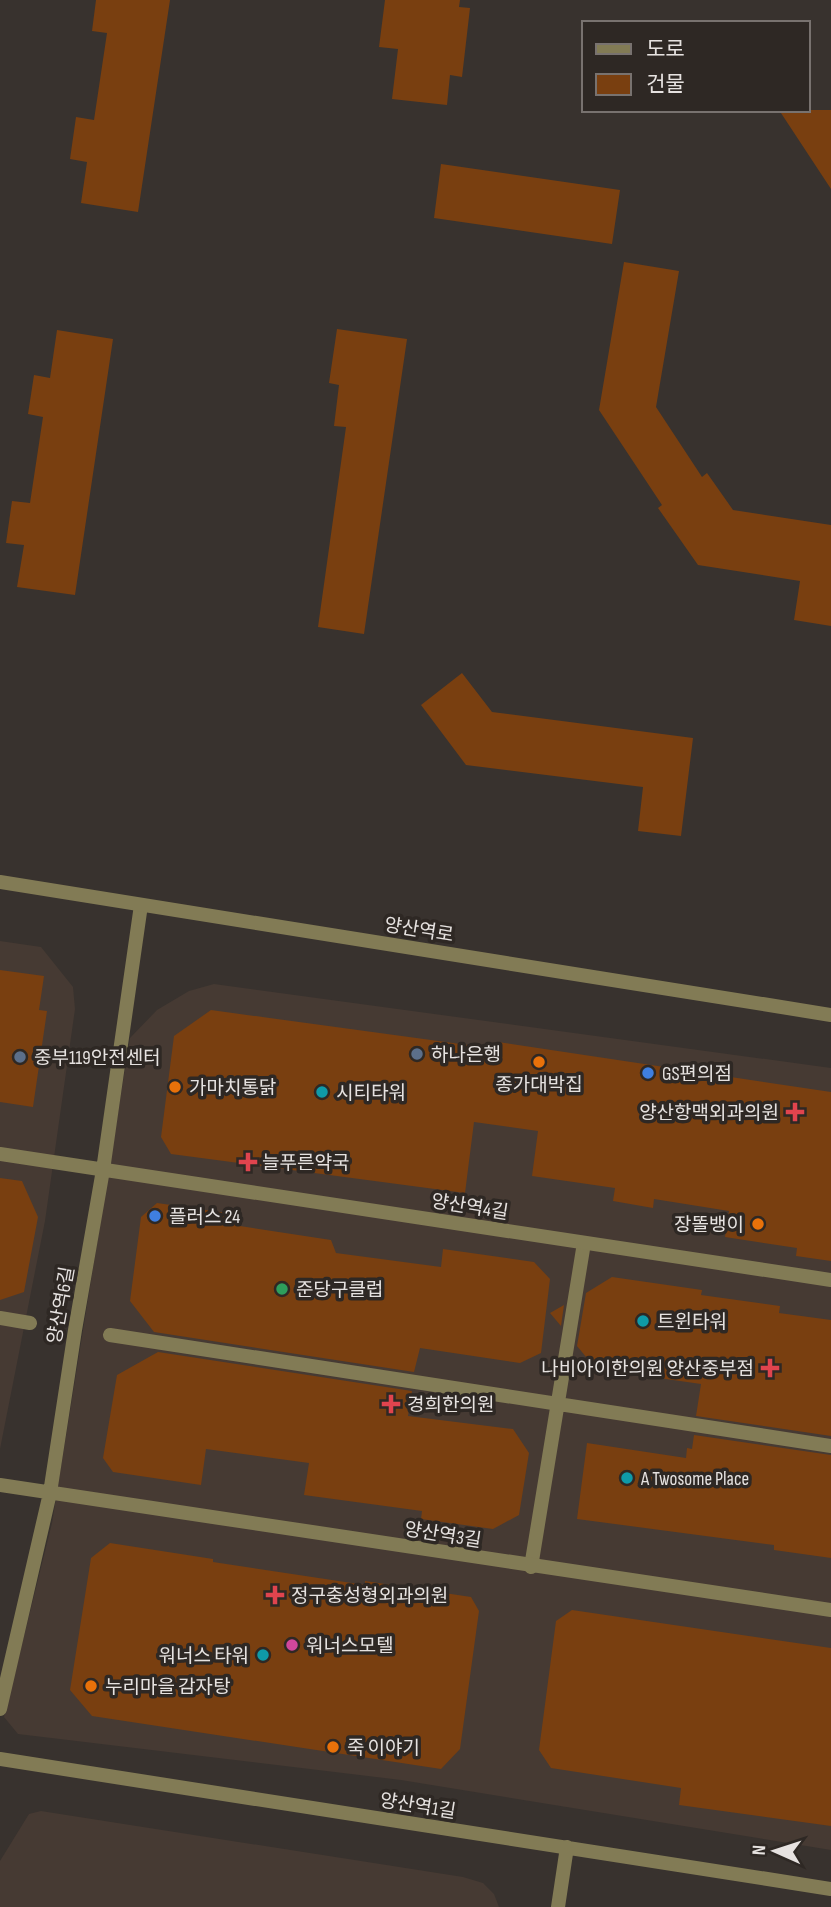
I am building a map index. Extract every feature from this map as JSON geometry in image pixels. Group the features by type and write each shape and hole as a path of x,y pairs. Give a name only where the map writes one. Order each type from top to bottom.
{"street":[{"name":"양산역로","path":"0,882 831,1015"},
{"name":"양산역6길","path":"0,1709 50,1493 103,1170 141,905"},
{"name":"양산역4길","path":"0,1154 831,1280"},
{"path":"531,1567 584,1243"},
{"path":"0,1318 30,1323"},
{"path":"110,1335 831,1446"},
{"name":"양산역3길","path":"0,1485 531,1567 831,1610"},
{"name":"양산역1길","path":"0,1759 831,1889"},
{"path":"558,1907 567,1847"}],"shaded area":[{"path":"0,941 41,947 73,987 75,1009 45,1221 0,1449"},
{"path":"214,984 831,1068 831,1850 401,1780 18,1734 4,1717 52,1523 130,1038 157,1010 189,991"},
{"path":"41,1811 463,1877 483,1883 494,1894 499,1907 0,1907 0,1861 29,1814"}],"building":[{"path":"96,0 170,0 138,212 81,203 87,162 70,159 76,117 94,120 107,33 92,31"},
{"path":"385,0 460,0 459,7 470,8 462,77 450,75 447,105 392,99 398,49 379,47"},
{"path":"831,110 831,189 780,112"},
{"path":"441,164 620,190 612,244 434,218"},
{"path":"624,262 679,271 656,407 702,477 707,473 733,510 831,525 831,626 794,620 800,581 698,565 658,508 662,505 599,410"},
{"path":"337,329 407,339 364,634 318,627 346,427 334,426 339,385 329,383"},
{"path":"57,330 113,339 75,595 17,587 24,545 6,543 12,501 30,503 43,417 28,414 34,375 50,378"},
{"path":"462,673 492,712 693,738 681,836 638,831 643,787 466,765 421,705"},
{"name":"중부119안전센터","path":"0,970 44,976 39,1010 47,1011 33,1107 0,1102"},
{"path":"211,1010 497,1049 498,1042 831,1092 831,1261 796,1256 797,1248 725,1237 729,1211 654,1199 653,1208 613,1201 615,1188 532,1176 538,1131 474,1122 465,1193 171,1154 161,1137 174,1036"},
{"path":"0,1178 22,1181 38,1217 24,1292 0,1300"},
{"path":"157,1203 241,1215 240,1226 331,1240 336,1253 441,1267 443,1249 534,1262 550,1279 541,1353 520,1363 420,1348 414,1372 154,1332 130,1301 141,1217"},
{"path":"612,1277 702,1290 701,1295 780,1306 779,1313 831,1320 831,1436 696,1416 701,1384 596,1369 577,1346 586,1293"},
{"path":"564,1305 561,1326 550,1313"},
{"path":"158,1352 412,1391 408,1416 513,1429 529,1453 519,1515 493,1529 421,1519 422,1511 304,1495 309,1463 206,1449 201,1485 113,1472 103,1458 117,1375"},
{"path":"694,1435 831,1455 831,1558 774,1550 774,1545 577,1519 587,1443 686,1458 687,1448 692,1449"},
{"path":"110,1543 365,1585 365,1581 471,1597 479,1611 460,1749 441,1769 92,1716 70,1690 91,1558"},
{"path":"572,1610 831,1648 831,1826 679,1805 681,1788 551,1768 539,1750 556,1621"}],"place":[{"name":"하나은행","path":"417,1054"},
{"name":"중부119안전센터","path":"20,1057"},
{"name":"종가대박집","path":"539,1062"},
{"name":"GS편의점","path":"648,1073"},
{"name":"가마치통닭","path":"175,1087"},
{"name":"시티타워","path":"322,1092"},
{"name":"양산항맥외과의원","path":"795,1112"},
{"name":"늘푸른약국","path":"248,1162"},
{"name":"플러스 24","path":"155,1216"},
{"name":"장똘뱅이","path":"758,1224"},
{"name":"준당구클럽","path":"282,1289"},
{"name":"트윈타워","path":"643,1321"},
{"name":"나비아이한의원 양산중부점","path":"770,1368"},
{"name":"경희한의원","path":"391,1404"},
{"name":"A Twosome Place","path":"627,1478"},
{"name":"정구충성형외과의원","path":"275,1595"},
{"name":"워너스모텔","path":"292,1645"},
{"name":"워너스 타워","path":"263,1655"},
{"name":"누리마을 감자탕","path":"91,1686"},
{"name":"죽 이야기","path":"333,1747"}]}
